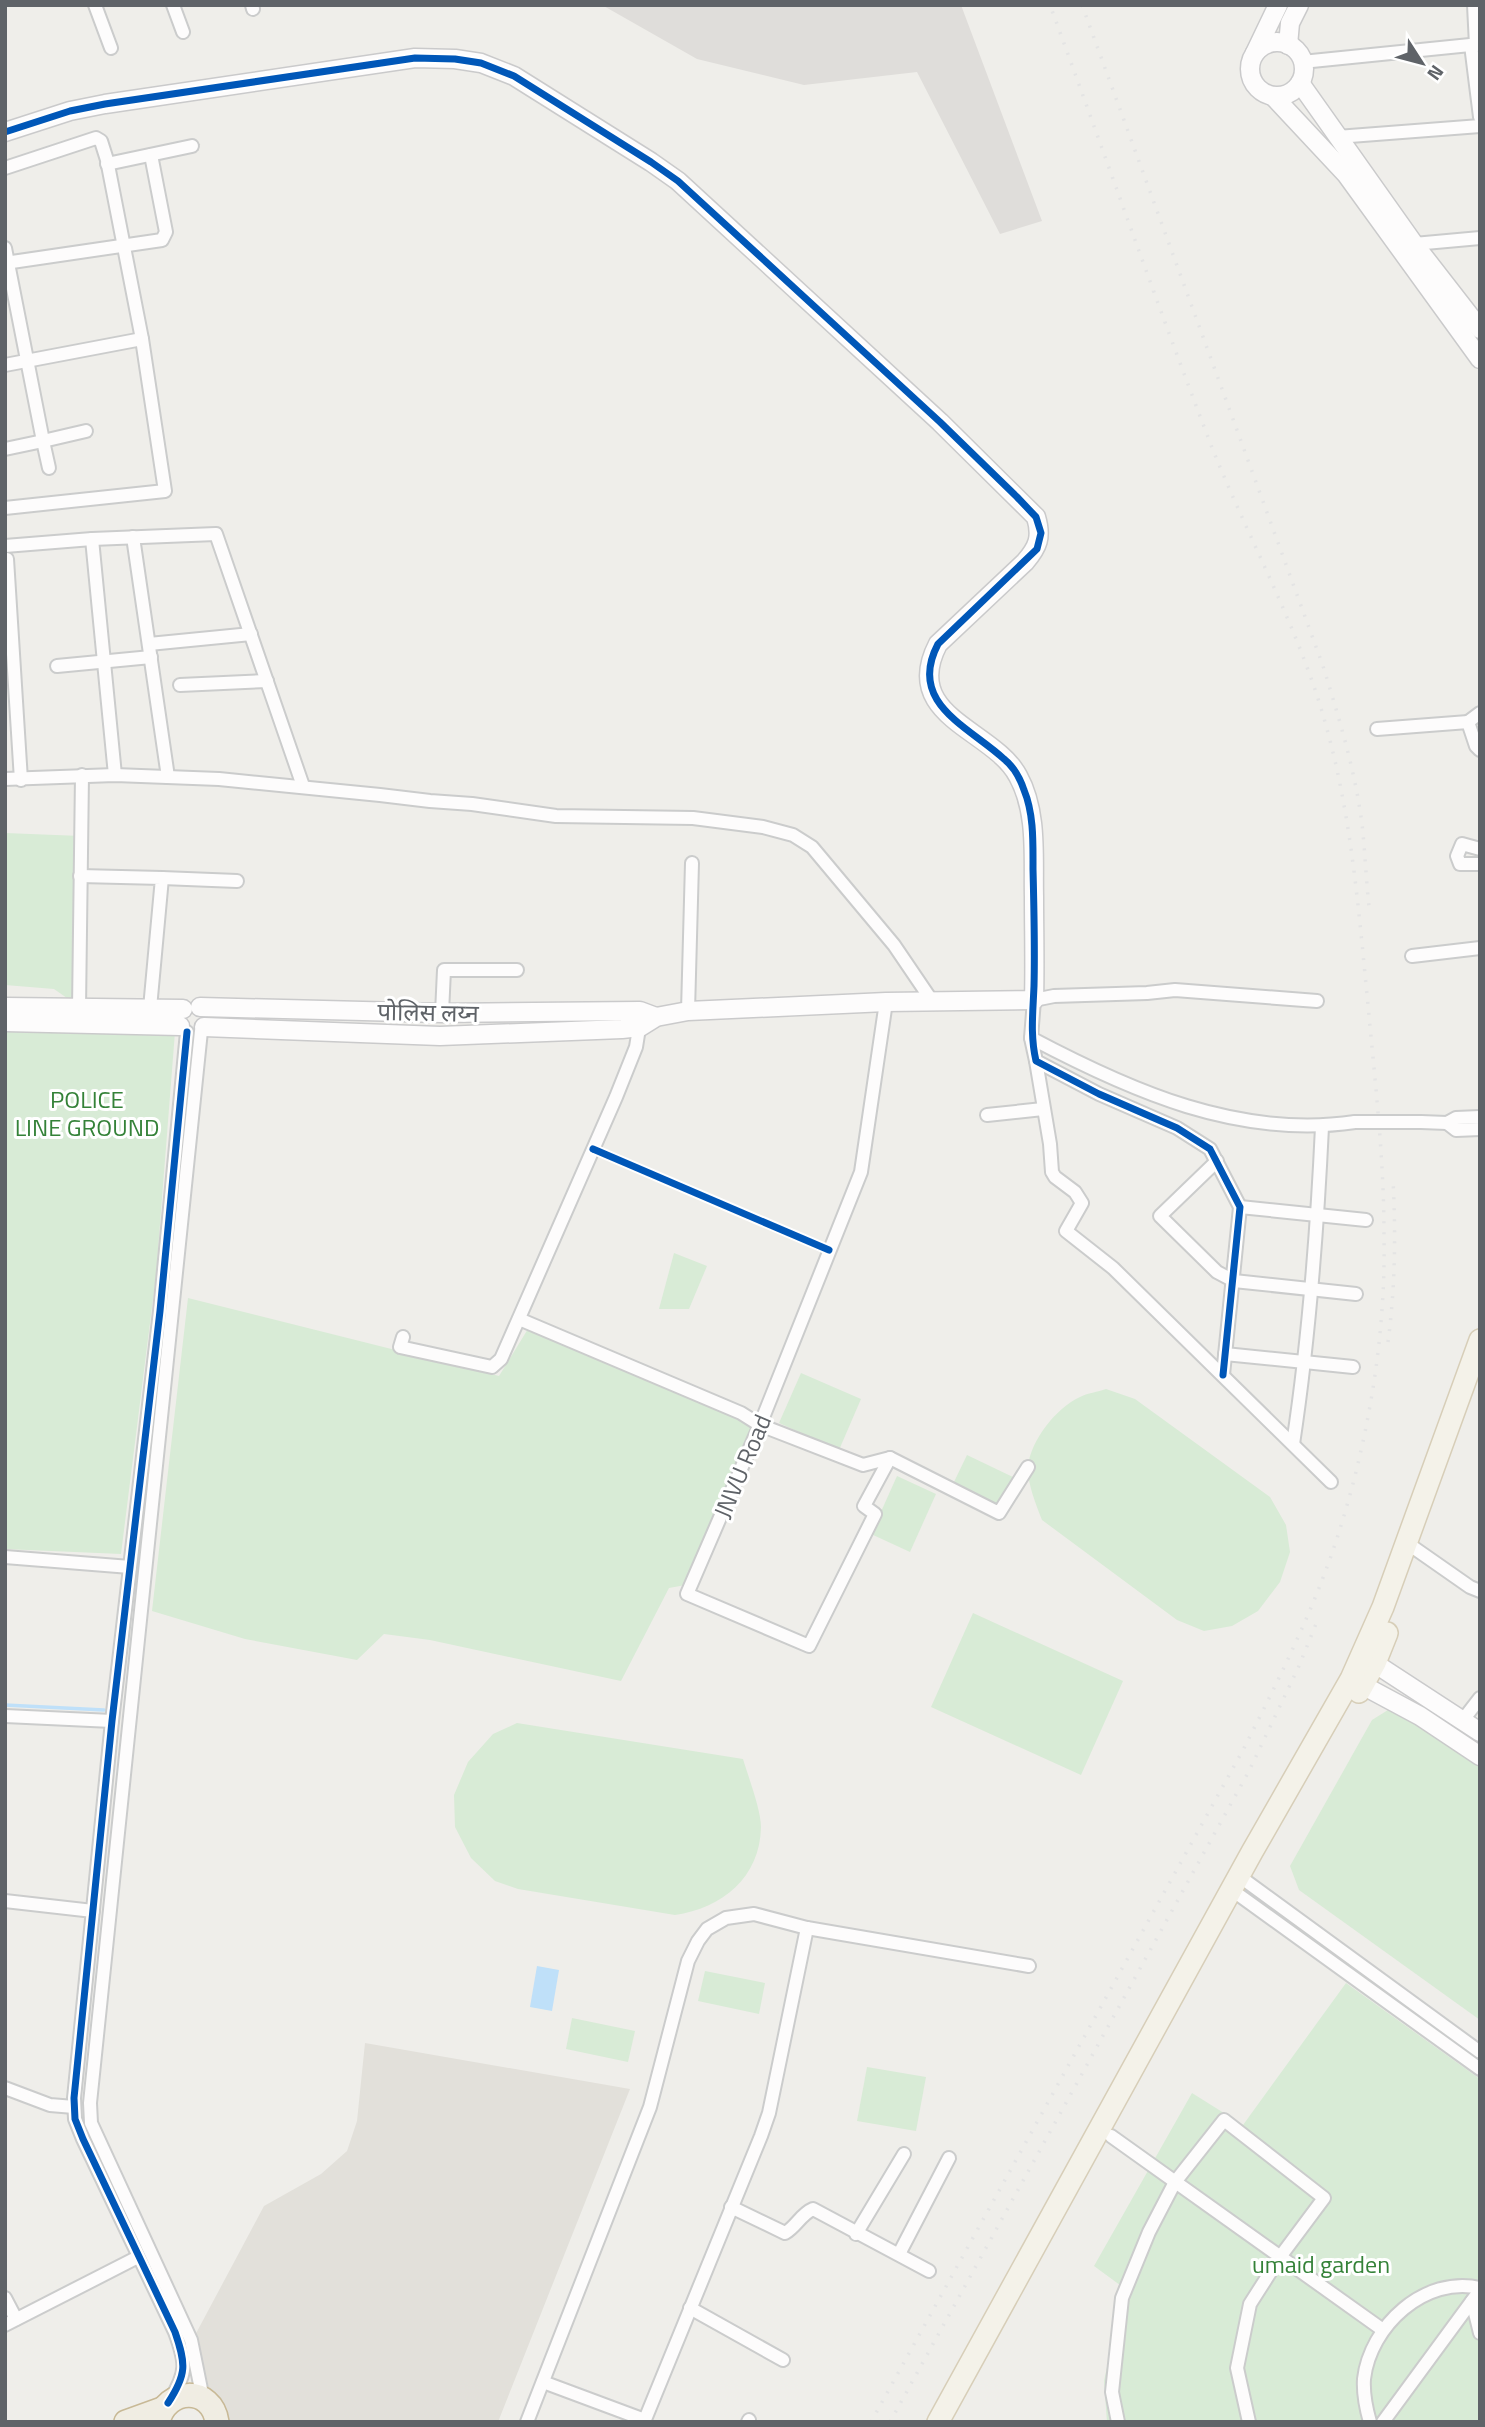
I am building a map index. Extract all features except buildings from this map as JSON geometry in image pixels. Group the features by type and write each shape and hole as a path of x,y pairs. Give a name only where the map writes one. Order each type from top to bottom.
{"highway":[{"path":"126,2422 163,2411 185,2395 203,2399 211,2406 217,2422"}],"main road":[{"path":"1412,1547 1480,1340"},
{"path":"938,2422 1369,1659 1480,1381"},
{"path":"953,2422 1111,2136 1241,1886"}],"street":[{"path":"95,5 111,48"},
{"path":"173,5 183,32"},
{"path":"1255,53 1270,43 1288,45 1302,62 1300,83 1293,91 1273,96 1263,93 1253,82 1250,67 1255,53 1278,5"},
{"path":"1288,45 1290,23 1299,5"},
{"path":"1474,5 1480,117"},
{"path":"1302,62 1476,45"},
{"path":"5,132 70,111 135,99 415,58 481,63 514,76 678,181 940,422 1036,517 1041,533 1037,549 938,644 930,658 929,673 931,687 946,712 957,724 1006,760 1026,792 1033,831 1034,1000 1031,1038 1050,1144 1052,1172 1075,1192 1082,1203 1066,1231 1113,1268 1331,1482"},
{"path":"1300,83 1415,244 1480,329"},
{"path":"1273,96 1346,174 1480,359"},
{"path":"1337,137 1480,126"},
{"path":"5,168 96,138 101,141 142,339 165,491 5,508"},
{"path":"107,164 192,146"},
{"path":"7,263 162,240 165,237 151,155"},
{"path":"1415,244 1480,238"},
{"path":"5,248 49,468"},
{"path":"5,365 142,339"},
{"path":"5,449 86,431"},
{"path":"21,779 6,552 92,539 216,534 303,786"},
{"path":"133,537 168,777"},
{"path":"92,539 114,775"},
{"path":"57,666 104,661 150,650 251,634"},
{"path":"180,685 267,681"},
{"path":"1377,729 1468,722 1480,713"},
{"path":"1468,722 1476,746 1480,750"},
{"path":"79,1008 82,775"},
{"path":"5,779 82,775 168,777 303,786 556,816 693,818 763,827 793,835 812,847 894,945 932,1001"},
{"path":"1480,849 1462,844 1457,856 1460,864 1480,864"},
{"path":"688,1011 692,863"},
{"path":"80,876 237,881"},
{"path":"150,1008 162,878"},
{"path":"1412,956 1480,948"},
{"path":"442,1013 444,970 517,970"},
{"path":"1034,1000 1054,996 1175,990 1317,1001"},
{"name":"पोलिस लय्न","path":"193,1022 440,1036 646,1018 688,1011 886,1002 1034,1000"},
{"name":"JNVU Road","path":"886,1002 861,1172 760,1425 687,1594 809,1646 875,1514 864,1506 890,1458"},
{"path":"5,1007 150,1008 193,1022"},
{"name":"पोलिस लय्न","path":"5,1022 193,1022 442,1013 646,1018"},
{"path":"404,1338 400,1347 492,1367 501,1359 616,1097 646,1018"},
{"path":"163,2411 183,2376 182,2352 83,2139 75,2119 74,2108 112,1721 193,1022"},
{"path":"193,1022 90,2103 92,2123 191,2340 203,2399"},
{"path":"1031,1038 1130,1087 1194,1110 1259,1122 1322,1127 1355,1122 1447,1123 1457,1118 1480,1117"},
{"path":"1036,1061 1099,1094 1177,1128 1210,1149 1240,1207 1223,1375"},
{"path":"987,1115 1043,1109"},
{"path":"1447,1123 1456,1130 1480,1129"},
{"path":"1293,1444 1306,1362 1322,1127"},
{"path":"1217,1161 1160,1216 1217,1272 1234,1282 1356,1293"},
{"path":"1240,1207 1366,1220"},
{"path":"519,1319 741,1412 760,1425 863,1465 890,1458 999,1513 1028,1467"},
{"path":"1225,1354 1353,1367"},
{"path":"1412,1547 1480,1591"},
{"path":"5,1557 130,1567"},
{"path":"1369,1659 1480,1732"},
{"path":"1357,1682 1420,1716 1480,1756"},
{"path":"1463,1720 1480,1698"},
{"path":"5,1716 112,1721"},
{"path":"1241,1886 1480,2052"},
{"path":"1241,1886 1480,2069"},
{"path":"5,1901 93,1911"},
{"path":"527,2422 650,2108 688,1961 707,1929 726,1918 754,1914 807,1928 1030,1965"},
{"path":"543,2382 644,2421 769,2113 807,1928"},
{"path":"5,2088 50,2105 74,2108"},
{"path":"1118,2422 1112,2392 1122,2298 1149,2232 1175,2182 1224,2120 1324,2198 1280,2257 1250,2304 1237,2368 1249,2422"},
{"path":"1111,2136 1383,2330"},
{"path":"856,2234 904,2154"},
{"path":"898,2254 949,2158"},
{"path":"731,2207 785,2233 791,2230 806,2212 813,2209 929,2271"},
{"path":"5,2298 10,2322 138,2257"},
{"path":"1370,2422 1365,2404 1364,2380 1368,2361 1383,2330 1405,2306 1430,2292 1457,2286 1477,2293"},
{"path":"1477,2293 1480,2333"},
{"path":"1383,2422 1477,2293"},
{"path":"690,2308 783,2360"}],"shaded area":[{"path":"602,5 961,5 1042,221 1000,234 917,72 804,85 697,59"},
{"path":"365,2043 630,2089 498,2422 223,2422 211,2405 204,2369 193,2339 264,2206 321,2174 347,2151 357,2121"}],"green space":[{"path":"5,833 81,836 77,1005 54,989 5,985"},
{"name":"POLICE LINE GROUND","path":"5,1030 175,1032 156,1275 121,1554 5,1549"},
{"path":"674,1253 707,1266 689,1309 659,1309"},
{"path":"188,1298 499,1376 531,1324 755,1422 691,1584 669,1588 621,1681 430,1640 384,1634 357,1660 245,1639 152,1611"},
{"path":"801,1373 861,1399 839,1450 779,1423"},
{"path":"1106,1389 1135,1399 1270,1497 1286,1525 1290,1552 1280,1582 1258,1611 1232,1626 1204,1631 1177,1620 1042,1520 1028,1473 1034,1446 1046,1426 1062,1409 1083,1396"},
{"path":"967,1455 1015,1478 1001,1507 953,1484"},
{"path":"897,1476 936,1494 910,1552 871,1534"},
{"path":"973,1613 1123,1681 1081,1775 931,1707"},
{"path":"1396,1705 1480,1764 1480,2020 1299,1890 1290,1866 1372,1720"},
{"path":"517,1723 743,1759 757,1802 761,1827 754,1861 746,1875 723,1898 675,1915 518,1889 495,1881 471,1858 455,1827 454,1795 468,1762 493,1734"},
{"path":"705,1971 765,1983 759,2014 698,2001"},
{"name":"umaid garden","path":"1346,1983 1480,2079 1480,2422 1107,2422 1104,2381 1124,2288 1094,2266 1192,2093 1243,2125"},
{"path":"572,2018 635,2031 628,2062 566,2049"},
{"path":"867,2067 926,2077 916,2131 857,2121"}],"water":[{"path":"537,1966 559,1970 552,2011 530,2007"}],"waterway":[{"path":"5,1705 104,1710"}],"railway":[{"path":"871,2422 1243,1750 1296,1643 1319,1588 1350,1496 1374,1385 1382,1309 1384,1205 1373,1062 1354,868 1328,733 1290,623 1211,445 1050,5"},
{"path":"1082,5 1323,666 1355,784 1362,824 1369,906"},
{"path":"1388,1342 1394,1262 1393,1181"},
{"path":"890,2422 1249,1771 1299,1666 1318,1619"}],"cycle path":[{"path":"5,132 70,111 105,104 415,58 481,63 514,76 678,181 940,422 1017,497 1036,517 1041,533 1037,549 938,644 930,665 930,682 936,698 946,711 1011,766 1019,777 1027,799 1033,839 1032,1033 1036,1061 1099,1094 1177,1128 1210,1149 1240,1207 1223,1375"},
{"path":"168,2403 179,2384 183,2369 179,2343 83,2139 75,2119 74,2098 112,1721 160,1311 187,1032"},
{"path":"593,1149 829,1250"}]}
